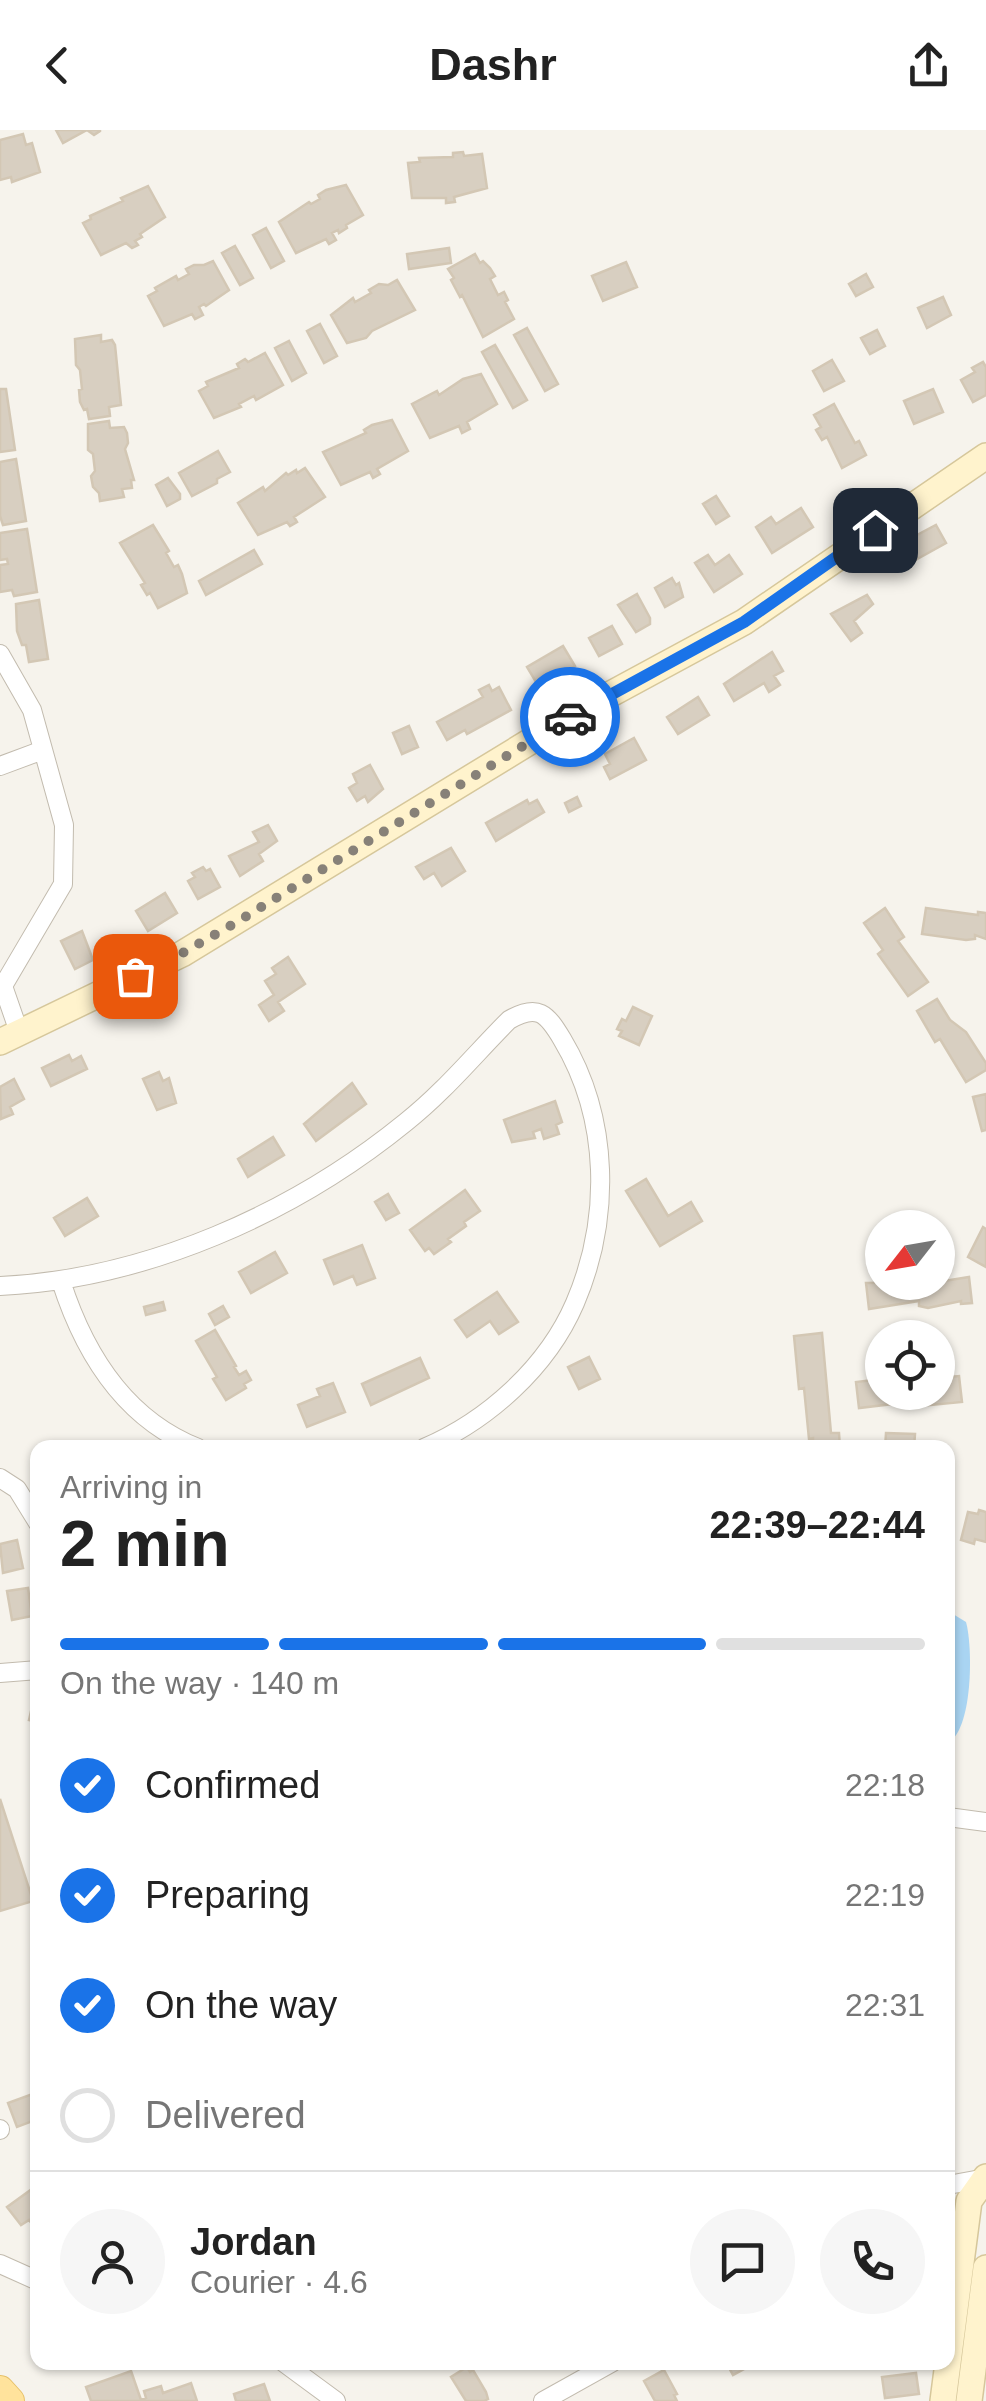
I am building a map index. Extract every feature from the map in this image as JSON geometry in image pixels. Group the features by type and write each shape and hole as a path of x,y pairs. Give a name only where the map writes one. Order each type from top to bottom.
{"main road":[{"path":"0,2390 10,2401"}],"street":[{"path":"0,654 32,710 64,825 63,884 3,986 10,1037 182,954 585,708 744,622 986,456"},
{"path":"0,766 43,750"},
{"path":"0,1286 62,1281 178,1248 295,1197 406,1122 509,1020 536,1011 549,1020 575,1062 596,1120 600,1152 598,1203 584,1276 574,1306 557,1335 516,1386 471,1423 439,1440"},
{"path":"62,1281 84,1342 119,1392 152,1423 183,1440"},
{"path":"3,1480 17,1489 30,1510"},
{"path":"0,1674 30,1671"},
{"path":"955,1818 986,1822"},
{"path":"955,2183 986,2178"},
{"path":"955,2309 969,2201 986,2178"},
{"path":"0,2264 30,2277"},
{"path":"969,2401 986,2268"},
{"path":"294,2370 336,2401"},
{"path":"543,2401 599,2370"},
{"path":"943,2401 947,2370"}],"water":[{"path":"955,1615 966,1622 970,1649 967,1705 956,1735"}],"building":[{"path":"56,130 87,130 63,143"},
{"path":"23,134 26,145 32,143 40,172 12,182 11,177 0,180 0,140"},
{"path":"463,152 464,156 482,154 487,188 454,197 455,202 446,203 446,198 412,198 408,163"},
{"path":"346,185 363,215 339,233 332,233 336,240 329,244 326,239 296,253 279,222 320,199 318,195 326,190"},
{"path":"148,186 165,217 140,234 142,237 135,241 138,245 132,248 126,243 101,255 83,223"},
{"path":"266,228 284,261 271,268 253,235"},
{"path":"235,246 253,278 240,285 222,253"},
{"path":"449,248 451,263 409,269 407,254"},
{"path":"475,254 495,276 490,279 498,295 504,292 514,319 483,337 448,269"},
{"path":"213,261 229,290 199,307 203,315 195,319 192,314 164,326 148,296 176,276 178,280 189,274 186,269"},
{"path":"626,262 637,287 603,301 592,276"},
{"path":"866,274 873,287 856,296 849,284"},
{"path":"397,280 415,310 372,331 366,338 347,343 331,315 353,298 355,302 371,293 369,290 379,284"},
{"path":"943,297 951,315 927,328 918,308"},
{"path":"320,324 337,356 324,363 307,331"},
{"path":"527,328 558,384 545,391 514,335"},
{"path":"877,330 885,346 870,354 861,338"},
{"path":"101,335 101,342 112,340 115,345 121,405 109,407 110,416 89,419 80,402 82,389 75,339"},
{"path":"289,341 306,373 292,381 275,348"},
{"path":"495,345 527,400 513,408 482,352"},
{"path":"265,353 283,385 214,418 199,391 208,386 206,382 239,368 237,364 245,359 248,362"},
{"path":"832,360 844,381 824,391 813,371"},
{"path":"983,362 986,395 973,402 961,380"},
{"path":"481,374 497,404 467,422 470,429 462,433 459,426 430,438 412,404"},
{"path":"0,389 6,389 15,450 0,452"},
{"path":"933,389 943,412 914,424 904,401"},
{"path":"834,404 866,455 842,468 827,437 822,440 816,430 821,427 814,415"},
{"path":"392,420 408,451 377,469 380,474 373,478 370,472 341,485 323,452 366,433 364,430 372,425"},
{"path":"109,421 110,428 124,427 127,433 125,449 134,480 132,488 122,489 124,497 100,501 91,476 95,471 93,454 88,450 88,424"},
{"path":"218,451 230,472 192,496 179,473"},
{"path":"16,459 26,521 3,525 0,462"},
{"path":"305,468 325,497 294,517 297,522 290,526 287,522 258,535 238,503 263,487 265,491 286,473"},
{"path":"168,478 180,499 167,506 156,485"},
{"path":"716,496 729,516 716,524 703,504"},
{"path":"801,508 813,527 772,553 756,527 771,517 776,524"},
{"path":"153,525 174,567 178,565 187,593 158,608 141,585 145,583 120,543"},
{"path":"936,525 946,543 910,563 902,543"},
{"path":"27,529 37,592 14,596 12,590 0,592 0,565 8,564 7,559 0,560 0,533"},
{"path":"254,550 262,564 206,595 199,581"},
{"path":"708,555 715,565 729,555 742,574 714,592 695,563"},
{"path":"672,578 676,585 679,583 683,597 665,607 655,588"},
{"path":"637,594 650,624 636,632 618,605"},
{"path":"867,595 873,604 854,621 862,633 851,641 831,614"},
{"path":"39,600 48,659 29,662 26,645 22,645 17,631 16,604"},
{"path":"612,626 622,644 599,656 589,638"},
{"path":"563,646 575,666 539,687 527,667"},
{"path":"772,652 783,671 774,676 780,685 769,692 764,683 734,701 724,684"},
{"path":"489,685 492,691 499,687 511,710 467,734 465,730 447,740 437,722 483,697 479,690"},
{"path":"698,697 709,715 678,734 667,717"},
{"path":"409,726 418,747 402,754 393,733"},
{"path":"634,738 646,760 610,779 604,767 610,764 605,754"},
{"path":"370,765 383,789 368,802 365,796 357,801 349,788 357,783 353,774"},
{"path":"577,797 581,806 569,812 565,803"},
{"path":"527,800 529,804 537,800 544,812 496,841 486,823"},
{"path":"268,825 277,841 259,854 263,861 240,876 229,856 259,842 253,832"},
{"path":"451,848 465,871 442,886 434,873 424,879 416,867"},
{"path":"203,867 206,871 210,869 220,887 198,899 188,881 195,877 192,873"},
{"path":"165,893 177,913 148,931 136,911"},
{"path":"885,908 904,937 898,941 928,982 908,996 878,954 883,950 864,923"},
{"path":"926,908 986,913 986,939 975,935 975,939 966,940 922,934"},
{"path":"82,931 93,960 75,969 61,941"},
{"path":"288,957 305,984 278,1002 284,1011 269,1021 259,1005 274,995 265,981 276,974 272,968"},
{"path":"937,999 986,1063 986,1070 966,1082 940,1039 935,1042 917,1011"},
{"path":"633,1007 652,1016 639,1045 619,1036 622,1031 617,1029"},
{"path":"69,1055 72,1061 81,1056 87,1069 51,1086 42,1068"},
{"path":"159,1072 163,1081 169,1078 176,1103 157,1110 143,1079"},
{"path":"14,1079 24,1099 10,1107 13,1114 1,1119 0,1087"},
{"path":"352,1083 366,1104 316,1141 304,1124"},
{"path":"986,1094 986,1130 982,1131 973,1097"},
{"path":"555,1101 562,1122 556,1125 559,1134 544,1139 541,1129 533,1132 535,1138 512,1142 504,1120"},
{"path":"273,1137 284,1155 248,1177 238,1159"},
{"path":"646,1179 668,1216 691,1202 702,1221 660,1246 626,1191"},
{"path":"465,1190 480,1211 448,1239 451,1242 434,1254 429,1248 425,1251 410,1230"},
{"path":"388,1194 399,1213 386,1220 375,1202"},
{"path":"87,1198 98,1216 65,1236 54,1218"},
{"path":"983,1227 986,1229 986,1267 968,1257"},
{"path":"362,1245 375,1278 357,1285 353,1276 334,1284 324,1260"},
{"path":"275,1252 287,1273 251,1293 239,1272"},
{"path":"969,1277 972,1303 961,1301 928,1308 919,1306 919,1301 869,1309 868,1300 955,1300 955,1279"},
{"path":"497,1292 518,1322 499,1334 490,1321 467,1337 455,1320"},
{"path":"163,1302 165,1310 146,1315 144,1307"},
{"path":"223,1306 229,1317 215,1325 209,1314"},
{"path":"215,1330 239,1375 246,1371 251,1380 244,1384 246,1388 226,1400 196,1341"},
{"path":"822,1333 831,1433 839,1433 839,1440 809,1439 794,1336"},
{"path":"589,1357 600,1379 579,1389 568,1367"},
{"path":"420,1358 429,1378 371,1405 362,1384"},
{"path":"955,1376 959,1376 962,1402 955,1403"},
{"path":"865,1381 865,1407 859,1408 856,1382"},
{"path":"333,1383 345,1412 307,1427 298,1405 320,1396 317,1389"},
{"path":"886,1433 915,1434 915,1440 886,1440"},
{"path":"979,1510 986,1512 986,1542 961,1540 968,1512 978,1514"},
{"path":"17,1540 23,1568 3,1573 0,1544"},
{"path":"28,1588 30,1616 12,1620 7,1591"},
{"path":"0,1799 30,1902 0,1911"},
{"path":"30,2095 30,2122 17,2127 8,2103"},
{"path":"30,2190 30,2221 21,2225 7,2207"},
{"path":"462,2370 473,2370 488,2399 466,2401 451,2377"},
{"path":"664,2370 677,2401 655,2401 644,2381"},
{"path":"131,2371 141,2400 146,2398 144,2391 161,2386 163,2393 191,2383 197,2401 91,2401 86,2387"},
{"path":"916,2373 919,2394 885,2398 882,2377"},
{"path":"264,2384 270,2401 236,2401 234,2394"}],"way so far":[{"path":"135,976 237,922 570,717"}],"route":[{"path":"570,717 744,622 875,530"}]}
